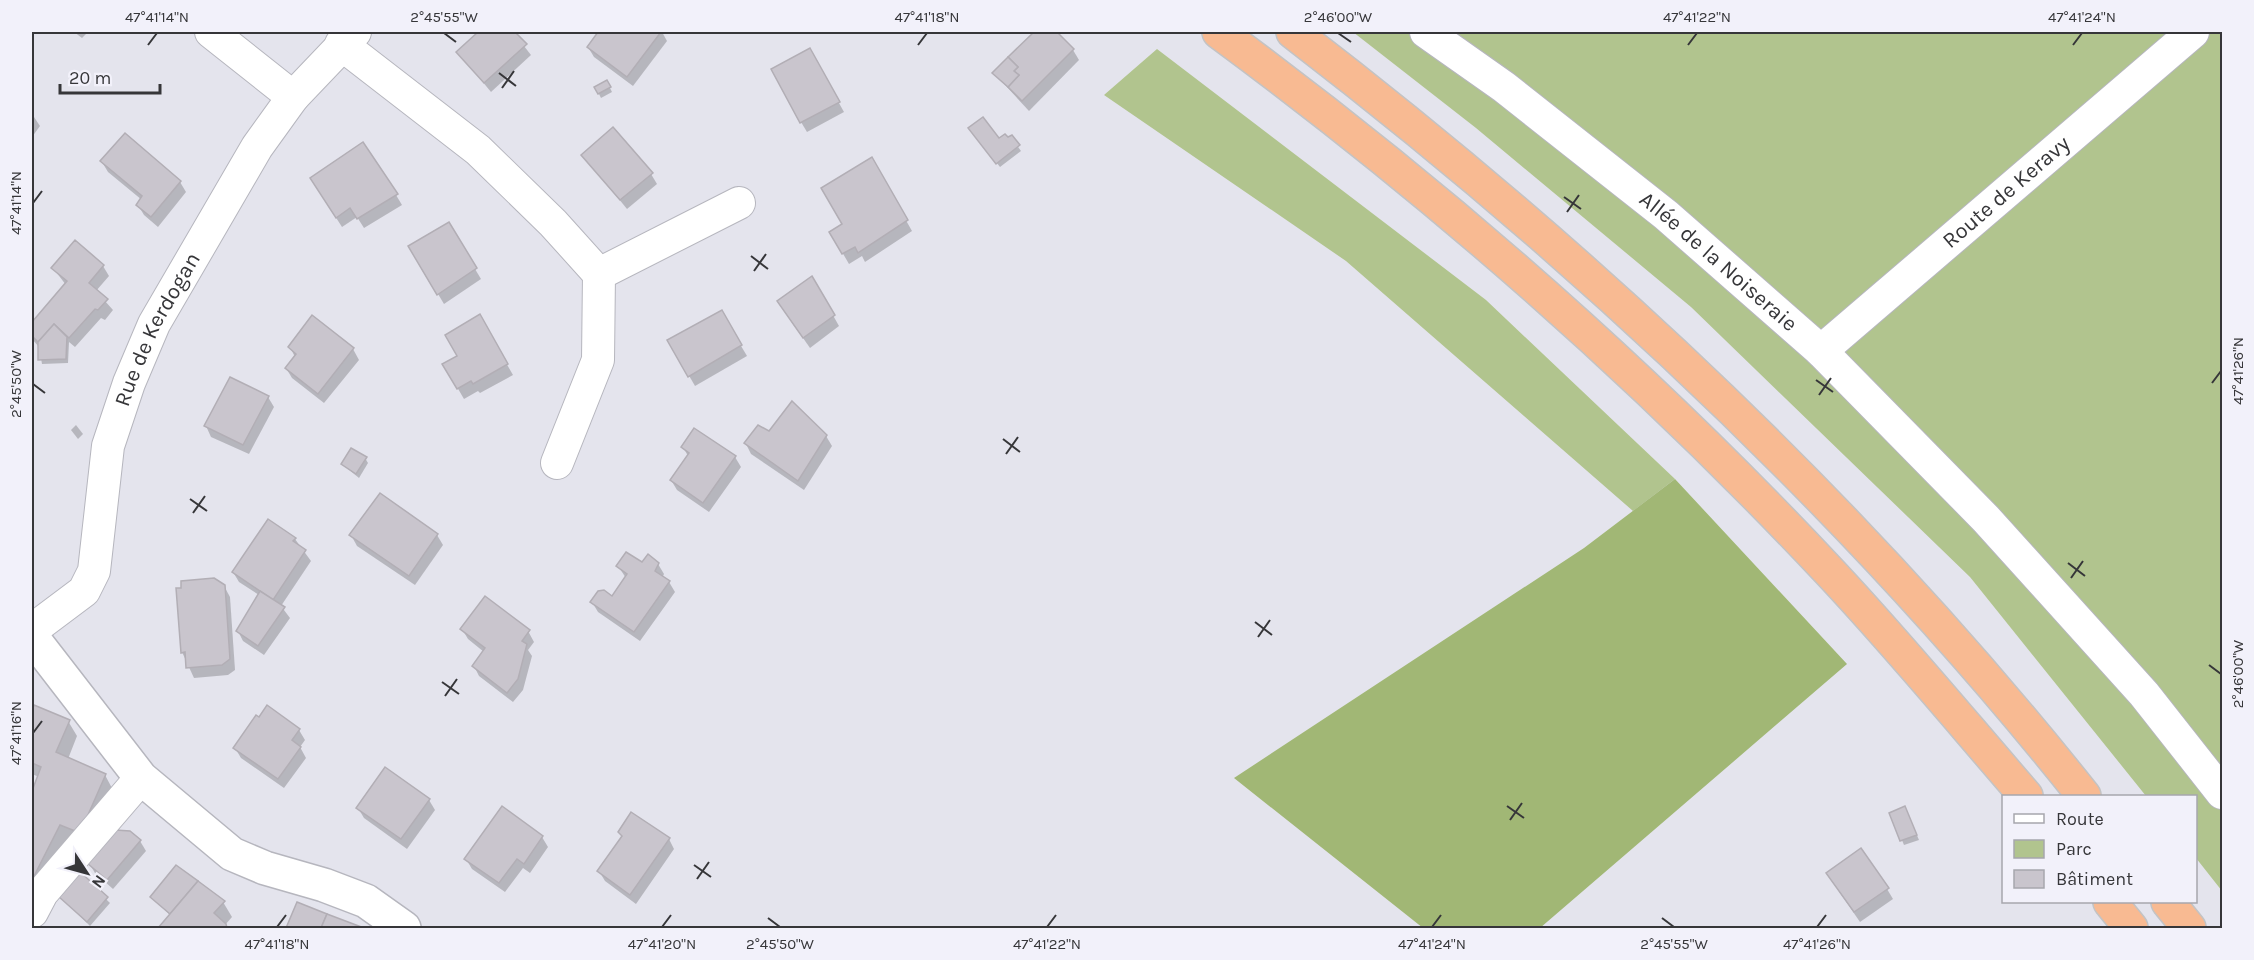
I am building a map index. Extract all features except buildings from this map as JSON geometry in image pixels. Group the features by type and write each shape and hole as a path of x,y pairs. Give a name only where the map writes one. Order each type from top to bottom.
{"highway":[{"path":"1219,32 1446,210 1537,289 1687,427 1827,568 2025,795"},
{"path":"1293,32 1450,155 1580,267 1737,413 1827,504 1918,602 2083,795"},
{"path":"2111,903 2131,928"},
{"path":"2169,903 2189,928"}],"street":[{"path":"211,32 293,97"},
{"name":"Allée de la Noiseraie","path":"1426,32 1504,87 1666,215 1821,351 1986,519 2144,694 2223,793"},
{"name":"Route de Keravy","path":"1821,351 2193,32"},
{"name":"Rue de Kerdogan","path":"32,630 84,591 94,571 108,446 129,383 154,324 257,147 293,97 348,38 478,150 553,223 599,274"},
{"path":"557,463 598,360 599,274 739,203"},
{"path":"32,637 141,778 232,854 265,868 324,885 366,901 404,928"},
{"path":"32,912 42,893 141,778"}],"green space":[{"path":"1353,32 2222,32 2222,891 2197,859 2197,795 2145,795 1970,577 1691,307 1476,128"},
{"path":"1157,49 1486,300 1675,479 1633,511 1346,261 1104,95"},
{"path":"1675,479 1847,664 1540,928 1423,928 1234,778 1584,548"}]}
